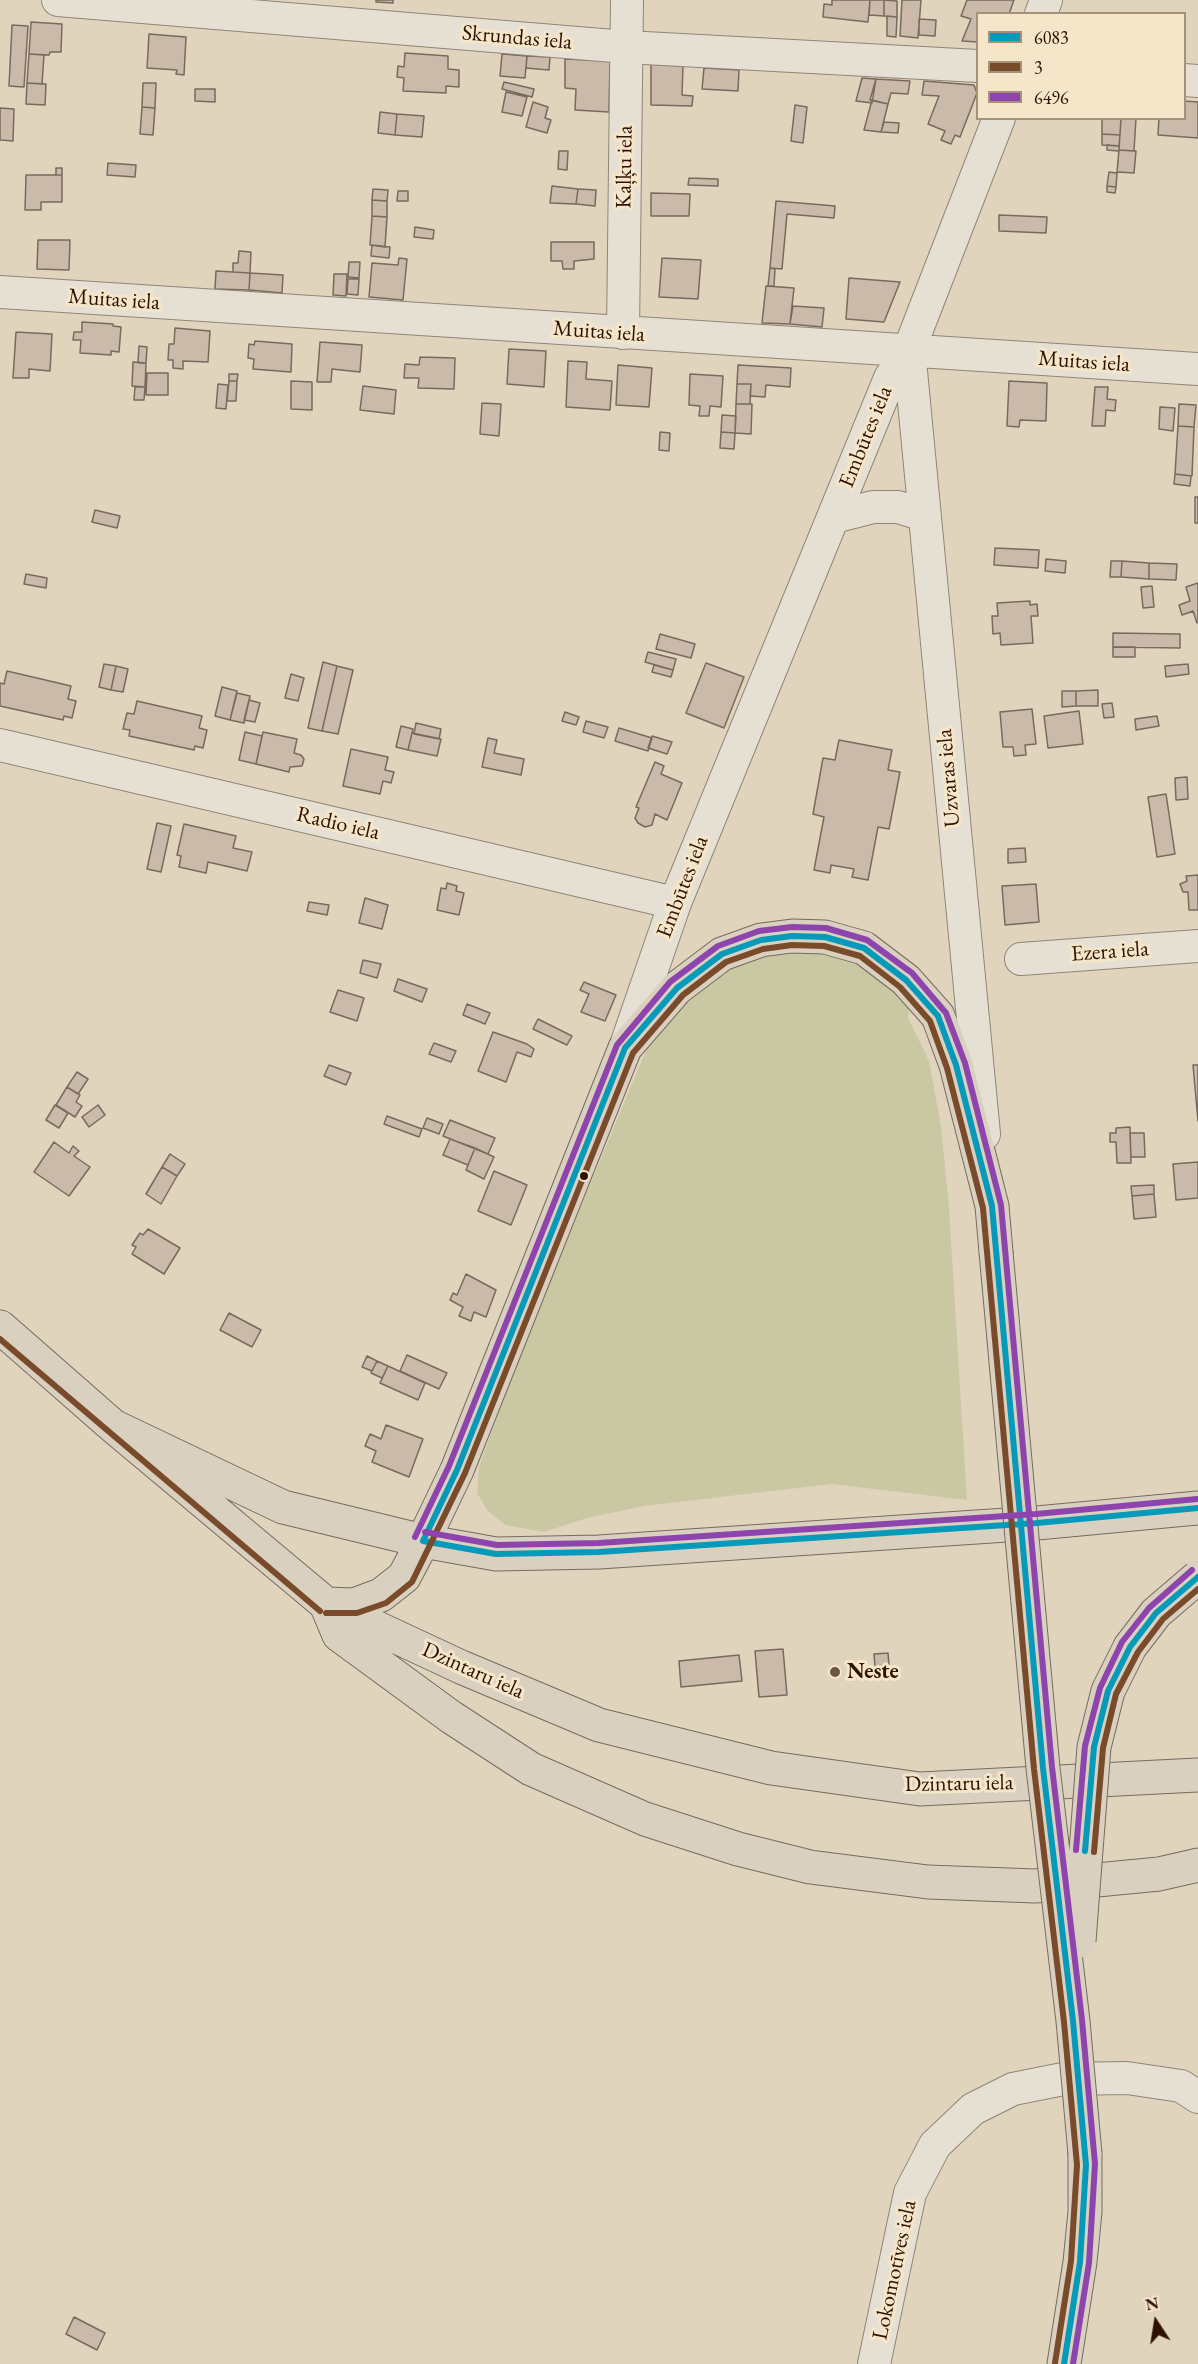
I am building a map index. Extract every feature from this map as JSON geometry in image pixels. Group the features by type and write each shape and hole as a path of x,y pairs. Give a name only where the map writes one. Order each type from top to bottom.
{"main road":[{"name":"Dzintaru iela","path":"625,1048 677,988 722,954 761,940 792,936 825,938 864,948 906,980 938,1016 956,1065 992,1206 1041,1757 1073,2021 1085,2154 1080,2262 1064,2364"},
{"name":"Embūtes iela","path":"326,1604 354,1605 381,1595 404,1577 457,1470 625,1048"},
{"name":"Dzintaru iela","path":"0,1327 112,1426 326,1604 461,1667 599,1725 771,1767 920,1789 1198,1775"},
{"path":"112,1426 283,1507 423,1541 496,1554 599,1552 1037,1523 1198,1508"},
{"path":"1073,2021 1094,1747 1108,1691 1130,1647 1156,1613 1198,1577"},
{"path":"326,1604 339,1635 451,1717 531,1769 645,1820 738,1849 810,1867 940,1883 1035,1886 1159,1874 1198,1865"}],"street":[{"name":"Skrundas iela","path":"58,0 626,47 976,66"},
{"name":"Kaļķu iela","path":"623,333 627,0"},
{"name":"Embūtes iela","path":"625,1048 675,903 890,378 909,350 998,120"},
{"name":"Muitas iela","path":"0,292 1198,369"},
{"name":"Uzvaras iela","path":"909,350 992,1206"},
{"path":"834,517 873,507 898,507 924,515"},
{"name":"Radio iela","path":"0,745 675,903"},
{"name":"Ezera iela","path":"1021,959 1198,946"},
{"name":"Lokomotīves iela","path":"874,2364 910,2193 935,2145 973,2109 1013,2089 1063,2079 1127,2078 1181,2086 1198,2097"}],"shaded area":[{"path":"792,949 831,953 861,965 910,1004 908,1018 929,1061 941,1126 949,1208 967,1500 832,1484 644,1506 587,1518 544,1532 505,1525 488,1511 477,1493 479,1467 521,1350 647,1048 682,1000 738,961"}],"building":[{"path":"376,0 393,0 393,3 376,2"},
{"path":"832,0 870,0 868,22 823,17 824,4 832,5"},
{"path":"870,0 884,0 884,16 869,15"},
{"path":"884,0 897,1 897,17 884,16"},
{"path":"902,0 921,0 918,38 900,36"},
{"path":"967,0 1014,0 1010,12 976,12 976,42 962,41 971,19 961,16"},
{"path":"887,16 897,17 896,37 887,36"},
{"path":"919,19 936,20 935,36 919,35"},
{"path":"31,22 62,24 61,52 50,52 49,55 29,54"},
{"path":"12,25 28,26 24,87 9,86"},
{"path":"149,34 186,37 184,75 176,74 177,70 147,68"},
{"path":"405,53 448,56 448,69 459,70 459,87 446,86 446,93 403,91 404,78 397,77 398,66 404,67"},
{"path":"29,54 44,55 42,84 27,83"},
{"path":"502,54 527,56 525,78 500,76"},
{"path":"527,56 550,57 549,70 526,68"},
{"path":"565,59 610,61 609,112 575,110 576,89 565,88"},
{"path":"651,64 683,66 682,95 693,96 692,106 651,105"},
{"path":"704,68 739,70 738,91 702,89"},
{"path":"862,78 876,79 872,103 856,101"},
{"path":"876,79 910,81 908,94 891,93 888,104 870,100"},
{"path":"924,81 974,85 976,96 960,137 955,135 951,144 941,140 945,131 928,124 939,96 922,95"},
{"path":"504,82 534,89 532,97 502,89"},
{"path":"27,83 46,84 45,105 26,104"},
{"path":"143,83 156,83 155,108 142,107"},
{"path":"195,89 215,89 215,102 195,101"},
{"path":"506,92 527,97 522,116 502,112"},
{"path":"872,100 888,104 881,132 864,130"},
{"path":"1186,101 1198,102 1198,138 1158,135 1159,120 1186,120"},
{"path":"533,102 548,107 545,118 551,120 547,133 526,127"},
{"path":"795,105 807,107 803,143 791,141"},
{"path":"142,107 155,108 153,135 140,134"},
{"path":"0,108 14,109 13,141 0,140"},
{"path":"380,112 397,114 395,135 378,133"},
{"path":"397,114 424,116 422,137 395,135"},
{"path":"1102,120 1121,120 1120,135 1102,134"},
{"path":"1121,120 1136,120 1134,151 1119,150"},
{"path":"884,122 899,123 898,133 881,132"},
{"path":"1102,134 1120,135 1119,146 1102,145"},
{"path":"1107,145 1119,146 1119,151 1107,150"},
{"path":"1119,150 1136,151 1134,173 1117,172"},
{"path":"559,151 568,151 567,170 558,169"},
{"path":"108,163 136,165 135,177 107,175"},
{"path":"56,168 62,168 62,175 56,175"},
{"path":"1109,172 1117,173 1116,187 1107,186"},
{"path":"26,175 62,175 62,202 41,202 41,210 25,210"},
{"path":"689,178 718,179 718,186 688,185"},
{"path":"552,186 578,189 576,204 550,203"},
{"path":"1107,186 1116,187 1115,193 1107,192"},
{"path":"373,189 388,190 387,201 372,200"},
{"path":"578,189 596,190 595,206 576,204"},
{"path":"398,191 408,191 408,201 397,201"},
{"path":"651,193 690,194 689,216 651,216"},
{"path":"372,200 387,201 387,217 372,216"},
{"path":"776,201 835,206 834,218 787,214 782,269 770,268"},
{"path":"999,215 1047,217 1046,233 999,231"},
{"path":"372,216 387,217 385,247 370,245"},
{"path":"415,227 434,230 433,239 414,237"},
{"path":"38,240 70,240 69,270 37,269"},
{"path":"551,242 594,242 594,259 574,261 574,269 563,269 562,261 551,261"},
{"path":"372,245 390,247 389,258 371,256"},
{"path":"239,251 251,252 250,273 233,272 233,263 238,263"},
{"path":"399,258 407,259 403,300 369,297 372,263 398,265"},
{"path":"662,258 701,260 698,299 659,297"},
{"path":"349,262 360,262 359,278 348,277"},
{"path":"770,268 775,269 774,286 768,286"},
{"path":"216,271 250,273 249,290 215,289"},
{"path":"250,273 283,275 282,293 249,290"},
{"path":"334,274 347,274 346,296 333,295"},
{"path":"849,278 900,282 884,322 846,319"},
{"path":"348,279 359,279 358,295 347,294"},
{"path":"766,286 794,288 790,324 762,323"},
{"path":"793,306 824,308 822,327 790,324"},
{"path":"82,322 113,324 113,326 121,327 119,352 111,351 111,355 80,353 81,340 73,340 74,332 82,332"},
{"path":"175,328 210,331 208,362 183,361 183,369 173,368 173,360 168,360 169,344 174,344"},
{"path":"16,332 52,334 50,371 29,369 29,378 13,378"},
{"path":"255,341 292,344 291,372 253,369 254,359 248,358 249,344 254,345"},
{"path":"320,342 362,345 360,372 332,369 331,382 317,382"},
{"path":"139,346 147,347 146,363 138,363"},
{"path":"509,349 546,351 544,387 507,384"},
{"path":"420,357 455,358 454,389 418,388 419,378 404,378 405,364 419,365"},
{"path":"568,361 587,362 586,379 612,381 610,410 566,407"},
{"path":"133,362 146,363 145,387 132,386"},
{"path":"618,365 652,368 649,407 616,405"},
{"path":"738,365 791,368 790,387 766,385 765,397 750,396 751,384 737,384"},
{"path":"147,373 168,373 168,395 146,395"},
{"path":"229,374 238,374 237,381 229,381"},
{"path":"690,374 723,376 721,407 710,406 709,416 699,416 700,406 689,405"},
{"path":"229,381 237,381 236,401 227,401"},
{"path":"291,381 312,382 312,410 291,409"},
{"path":"1009,381 1047,383 1046,421 1020,420 1019,427 1007,426"},
{"path":"218,384 228,385 226,409 216,408"},
{"path":"737,384 751,384 750,404 736,404"},
{"path":"363,386 396,390 394,414 360,410"},
{"path":"135,387 145,387 144,400 134,400"},
{"path":"1095,387 1108,387 1107,399 1116,400 1115,411 1106,410 1105,426 1092,426"},
{"path":"482,403 501,404 499,436 480,434"},
{"path":"736,404 752,404 751,434 735,433"},
{"path":"1179,404 1196,405 1194,427 1178,426"},
{"path":"1160,407 1175,408 1173,431 1159,429"},
{"path":"722,415 736,416 735,433 721,432"},
{"path":"1178,426 1194,427 1192,476 1175,474"},
{"path":"660,432 670,433 669,451 659,450"},
{"path":"721,432 735,433 734,449 720,448"},
{"path":"1175,474 1191,476 1190,486 1174,484"},
{"path":"1195,497 1198,497 1198,523 1195,523"},
{"path":"95,510 120,516 117,528 92,522"},
{"path":"995,548 1039,550 1038,568 994,565"},
{"path":"1046,559 1066,561 1065,573 1045,571"},
{"path":"1111,561 1122,561 1121,577 1110,577"},
{"path":"1122,561 1149,563 1149,579 1121,577"},
{"path":"1149,563 1177,564 1176,580 1149,579"},
{"path":"26,574 47,578 46,588 24,584"},
{"path":"1198,583 1197,623 1193,611 1182,615 1179,605 1190,601 1186,587"},
{"path":"1152,586 1154,607 1143,608 1141,587"},
{"path":"1030,601 1030,605 1037,604 1038,616 1031,616 1033,643 1001,645 1000,633 993,634 992,616 998,616 997,603"},
{"path":"1113,633 1180,634 1180,648 1113,647"},
{"path":"660,634 695,644 691,658 656,649"},
{"path":"1113,647 1135,647 1135,657 1113,657"},
{"path":"648,652 676,659 673,670 645,662"},
{"path":"323,662 337,666 322,731 308,728"},
{"path":"706,663 744,677 724,728 686,713"},
{"path":"104,664 116,666 111,690 99,687"},
{"path":"1188,664 1189,674 1166,677 1165,666"},
{"path":"654,665 673,670 671,677 652,672"},
{"path":"116,666 128,669 123,692 111,690"},
{"path":"337,666 353,670 338,734 322,731"},
{"path":"7,671 71,686 68,699 76,701 72,718 64,716 63,720 0,706 0,683 4,684"},
{"path":"291,674 304,678 298,701 285,698"},
{"path":"222,687 237,691 230,720 215,716"},
{"path":"1098,690 1098,706 1076,706 1076,691"},
{"path":"1062,691 1076,691 1076,706 1062,707"},
{"path":"237,693 250,696 244,723 230,720"},
{"path":"249,700 260,703 255,722 244,720"},
{"path":"137,701 202,716 199,728 207,730 203,748 195,746 194,750 129,736 130,730 123,729 127,713 134,714"},
{"path":"1112,703 1114,717 1104,718 1102,704"},
{"path":"1032,709 1036,744 1025,745 1026,755 1014,756 1013,747 1003,747 1000,712"},
{"path":"1079,711 1083,744 1048,748 1044,716"},
{"path":"565,712 579,717 576,725 562,721"},
{"path":"1157,716 1159,726 1136,730 1135,719"},
{"path":"586,721 608,727 604,738 583,732"},
{"path":"416,723 441,729 439,739 414,734"},
{"path":"401,726 413,729 408,750 396,747"},
{"path":"619,728 652,738 648,751 615,741"},
{"path":"245,732 262,736 256,764 239,760"},
{"path":"263,732 297,739 294,753 301,755 304,759 302,766 290,767 289,772 256,764"},
{"path":"412,733 441,739 437,756 408,750"},
{"path":"652,736 672,742 667,754 648,748"},
{"path":"488,738 497,740 494,753 524,759 521,775 482,767"},
{"path":"839,740 892,750 888,770 900,772 889,829 878,827 868,880 852,877 854,869 831,865 830,873 814,870 824,817 813,814 823,758 835,760"},
{"path":"351,749 388,757 385,770 394,772 391,783 383,781 380,794 343,786"},
{"path":"655,762 664,766 661,774 682,783 667,820 655,814 652,825 645,827 635,818 639,808 636,807"},
{"path":"1187,777 1188,799 1176,800 1175,778"},
{"path":"1166,794 1175,854 1157,857 1148,797"},
{"path":"157,823 171,826 161,872 147,869"},
{"path":"184,824 236,836 233,848 252,852 247,871 208,862 206,873 179,867 181,856 177,855"},
{"path":"1025,848 1026,862 1008,863 1008,849"},
{"path":"1198,875 1198,910 1189,910 1188,892 1183,892 1180,884 1187,881 1186,876"},
{"path":"447,883 457,886 456,891 464,893 459,915 437,910 441,888 446,889"},
{"path":"1036,884 1039,922 1005,925 1002,886"},
{"path":"365,898 388,905 382,929 359,923"},
{"path":"309,902 329,905 327,915 307,911"},
{"path":"363,960 381,964 377,978 360,973"},
{"path":"398,979 427,989 422,1002 394,991"},
{"path":"584,982 616,995 605,1021 581,1012 589,994 580,990"},
{"path":"338,990 364,998 357,1021 330,1012"},
{"path":"467,1004 490,1013 485,1024 463,1015"},
{"path":"538,1019 572,1036 567,1045 533,1029"},
{"path":"493,1032 527,1044 534,1049 531,1057 517,1052 506,1082 478,1071"},
{"path":"434,1043 456,1051 451,1062 429,1054"},
{"path":"329,1065 351,1073 346,1085 324,1076"},
{"path":"1193,1065 1198,1065 1198,1121"},
{"path":"77,1072 88,1079 78,1094 67,1087"},
{"path":"67,1087 80,1095 76,1102 82,1106 75,1117 56,1105"},
{"path":"55,1105 68,1113 59,1128 46,1120"},
{"path":"98,1105 105,1115 89,1127 82,1117"},
{"path":"387,1116 422,1129 419,1137 384,1124"},
{"path":"427,1118 443,1124 439,1134 423,1128"},
{"path":"450,1120 495,1138 488,1154 443,1136"},
{"path":"1130,1127 1131,1163 1117,1163 1116,1142 1110,1142 1110,1133 1116,1133 1116,1128"},
{"path":"1130,1133 1144,1133 1145,1157 1131,1157"},
{"path":"450,1139 475,1148 468,1165 443,1155"},
{"path":"54,1142 69,1153 73,1146 79,1151 74,1156 90,1167 69,1196 34,1172"},
{"path":"475,1148 494,1157 484,1179 466,1170"},
{"path":"170,1154 185,1164 177,1176 162,1167"},
{"path":"1198,1162 1198,1198 1176,1200 1173,1164"},
{"path":"162,1167 177,1176 161,1204 146,1194"},
{"path":"494,1171 527,1185 511,1225 478,1211"},
{"path":"1154,1185 1154,1194 1132,1196 1131,1186"},
{"path":"1154,1194 1156,1217 1134,1219 1132,1196"},
{"path":"148,1229 180,1248 164,1274 132,1254 136,1247 132,1245 140,1233 143,1235"},
{"path":"466,1274 496,1290 486,1317 474,1312 471,1321 459,1316 463,1307 450,1300 453,1293 457,1295"},
{"path":"229,1313 261,1330 252,1347 220,1330"},
{"path":"407,1355 447,1373 439,1389 400,1371"},
{"path":"367,1356 377,1361 372,1371 362,1367"},
{"path":"377,1361 388,1366 382,1378 371,1373"},
{"path":"388,1366 425,1383 418,1400 380,1383"},
{"path":"386,1425 423,1439 409,1477 372,1462 376,1451 365,1446 370,1434 381,1439"},
{"path":"783,1649 787,1695 759,1697 755,1651"},
{"path":"888,1653 889,1665 875,1666 874,1654"},
{"path":"739,1655 742,1681 681,1687 679,1661"},
{"path":"74,2317 105,2333 97,2350 66,2334"}],"transit line":[{"name":"6496","path":"415,1537 449,1466 617,1045 670,982 718,946 759,931 792,927 826,928 867,940 912,973 946,1013 965,1063 1001,1205 1052,1767 1082,2020 1095,2164 1089,2263 1073,2364"},
{"name":"6083","path":"423,1541 457,1470 625,1048 677,988 722,954 761,940 792,936 825,937 864,948 906,980 938,1016 956,1065 992,1206 1043,1768 1073,2021 1086,2165 1080,2262 1064,2364"},
{"name":"3","path":"326,1613 357,1613 386,1603 412,1582 465,1473 633,1053 683,995 726,962 763,949 792,945 824,946 860,956 900,987 930,1021 947,1068 983,1208 1034,1769 1064,2022 1077,2165 1071,2261 1055,2363"},
{"name":"3","path":"0,1339 320,1611"},
{"name":"6496","path":"425,1532 497,1545 599,1543 1036,1514 1197,1499"},
{"name":"6083","path":"423,1541 496,1554 599,1552 1037,1523 1198,1508"},
{"name":"6496","path":"1076,1850 1085,1746 1100,1688 1122,1642 1149,1608 1192,1570"},
{"name":"6083","path":"1085,1851 1094,1747 1108,1691 1130,1647 1156,1613 1198,1577"},
{"name":"3","path":"1094,1852 1103,1748 1116,1694 1138,1652 1163,1619 1198,1589"}],"place":[{"name":"Neste","path":"835,1672"}]}
